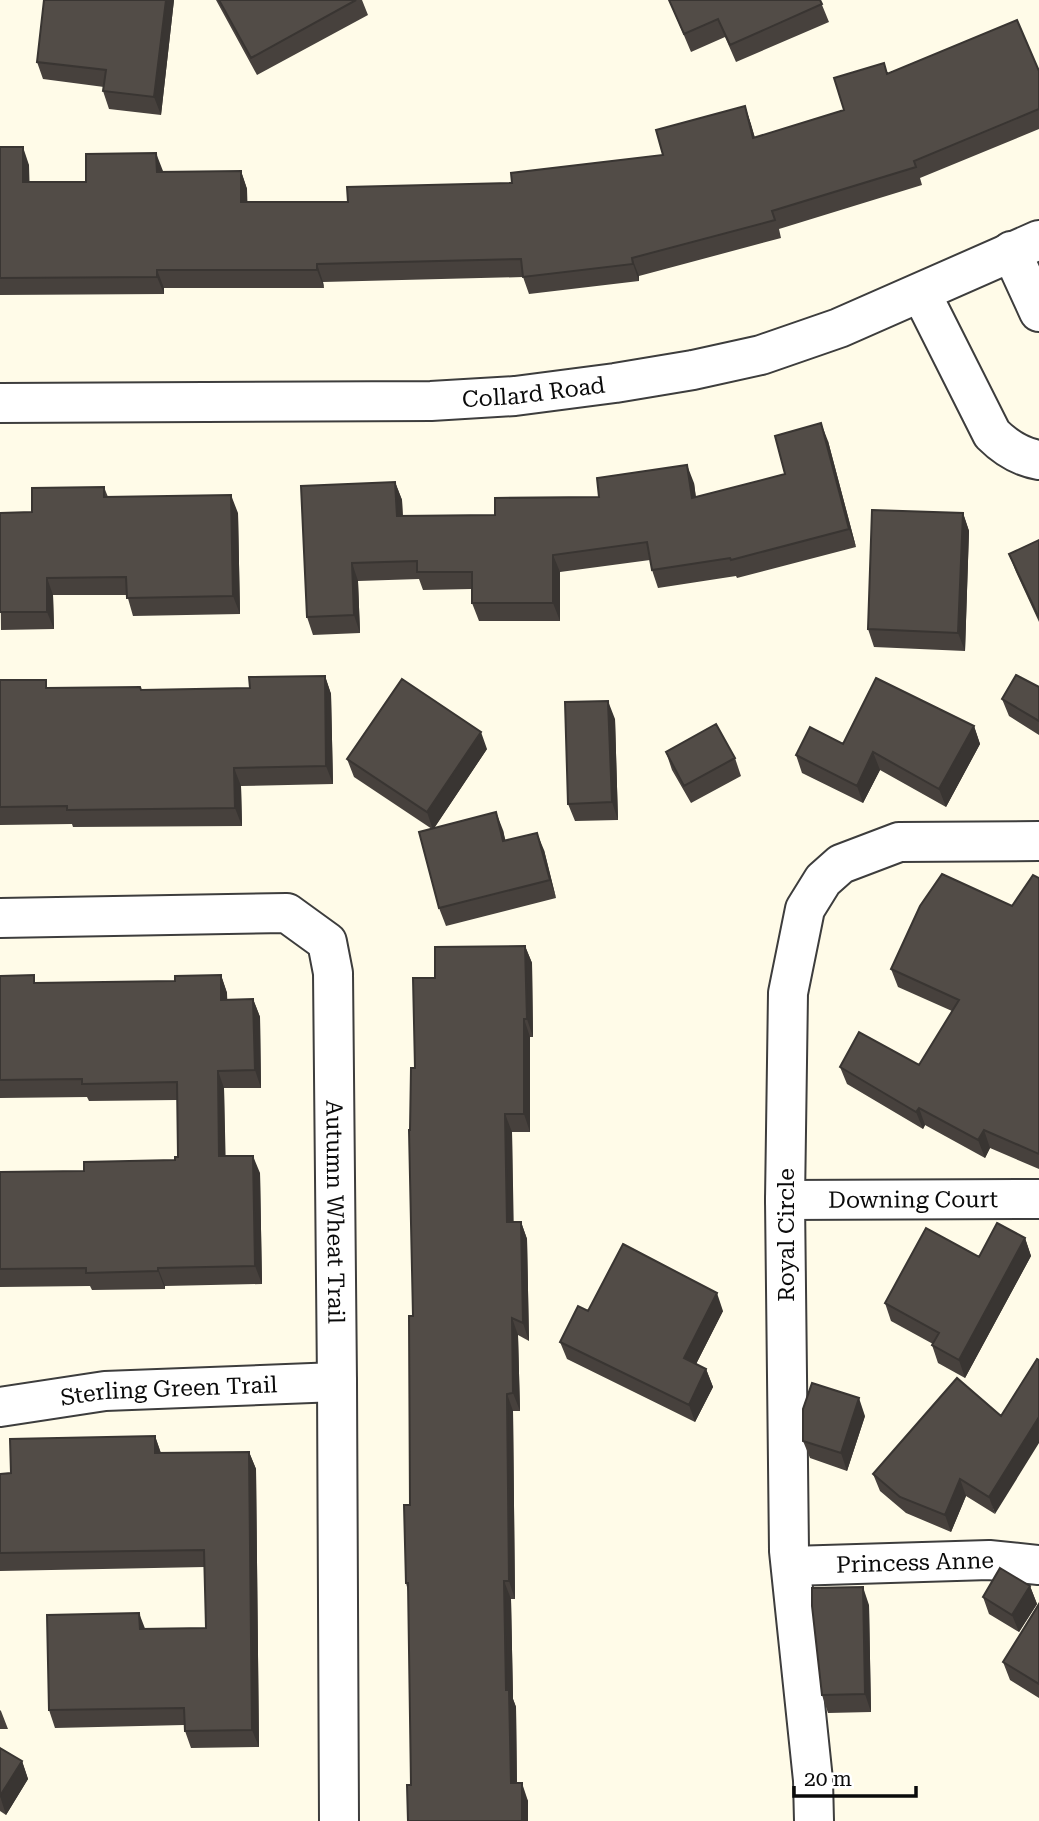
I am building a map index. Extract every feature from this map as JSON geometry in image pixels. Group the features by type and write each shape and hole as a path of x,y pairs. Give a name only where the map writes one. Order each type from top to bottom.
{"street":[{"name":"Collard Road","path":"0,403 431,401 515,396 615,383 761,355 839,328 1025,246"},
{"path":"1025,246 1039,312"},
{"path":"921,293 992,434 1004,446 1039,460"},
{"name":"Royal Circle","path":"814,1821 813,1780 791,1566 785,1200 788,993 805,909 823,880 841,864 899,842 1039,841"},
{"name":"Autumn Wheat Trail","path":"0,918 287,913 327,942 333,973 339,1821"},
{"name":"Downing Court","path":"785,1200 1039,1199"},
{"name":"Sterling Green Trail","path":"0,1407 106,1391 337,1382"},
{"name":"Princess Anne","path":"791,1566 989,1560 1039,1565"}],"building":[{"path":"44,0 166,0 154,97 103,91 106,70 37,62"},
{"path":"219,0 356,0 251,58"},
{"path":"669,0 820,0 822,4 730,45 718,19 684,34"},
{"path":"1017,20 1039,71 1039,109 914,161 916,167 772,211 775,220 632,258 633,264 523,277 521,259 317,264 317,270 157,270 157,277 0,278 0,147 23,147 23,182 86,182 86,154 156,153 157,172 241,171 241,202 348,202 347,187 512,183 511,173 663,155 656,130 745,106 753,138 844,110 834,78 884,63 887,74"},
{"path":"821,423 849,529 731,560 730,558 652,570 647,542 553,555 553,603 472,603 472,572 417,572 417,561 352,563 354,615 307,617 301,486 395,482 397,516 495,515 495,498 599,497 597,478 687,465 692,498 785,474 775,436"},
{"path":"104,487 104,497 231,495 233,596 127,598 126,577 47,578 47,612 0,612 0,513 32,512 32,488"},
{"path":"872,510 963,513 958,633 868,629"},
{"path":"1039,540 1039,618 1009,554"},
{"path":"1016,675 1039,687 1039,721 1002,699"},
{"path":"325,676 326,766 234,768 235,808 67,810 67,806 0,807 0,680 46,680 46,688 140,687 141,690 250,688 249,677"},
{"path":"876,678 974,726 939,789 873,752 857,786 796,755 810,727 843,744"},
{"path":"402,679 481,732 427,812 347,759"},
{"path":"608,701 612,802 568,804 565,702"},
{"path":"716,724 735,758 684,786 666,752"},
{"path":"496,812 503,841 537,833 550,880 439,908 419,832"},
{"path":"942,874 1012,906 1033,875 1039,878 1039,1154 984,1130 978,1140 919,1108 916,1112 840,1067 859,1032 919,1065 959,1000 891,969 920,906"},
{"path":"525,946 527,1019 524,1019 524,1114 505,1114 507,1222 521,1222 523,1323 512,1318 513,1393 507,1394 509,1581 504,1581 511,1783 522,1783 522,1821 408,1821 407,1785 411,1785 404,1505 410,1505 409,1316 413,1316 409,1130 411,1068 415,1068 413,978 435,978 435,947"},
{"path":"34,975 34,983 175,981 175,976 221,975 221,1000 253,999 255,1070 218,1071 219,1156 253,1156 255,1266 86,1273 86,1268 0,1269 0,1172 84,1171 84,1162 175,1160 175,1157 178,1157 177,1082 82,1084 82,1079 0,1080 0,976"},
{"path":"997,1223 1025,1238 959,1360 932,1345 939,1333 885,1303 926,1228 979,1257"},
{"path":"623,1244 717,1293 684,1358 706,1369 689,1405 560,1342 578,1306 588,1311"},
{"path":"1037,1359 1039,1417 989,1497 960,1479 945,1515 900,1497 873,1474 957,1378 1001,1416"},
{"path":"812,1383 859,1398 841,1453 803,1441 803,1409"},
{"path":"155,1436 155,1453 249,1452 252,1730 185,1731 184,1708 49,1710 47,1615 139,1613 140,1629 206,1628 204,1550 0,1553 0,1474 11,1473 10,1439"},
{"path":"1000,1568 1030,1586 1012,1615 983,1597"},
{"path":"863,1587 865,1694 822,1695 812,1588"},
{"path":"1039,1604 1039,1684 1003,1662"},
{"path":"0,1748 22,1761 0,1796"}]}
